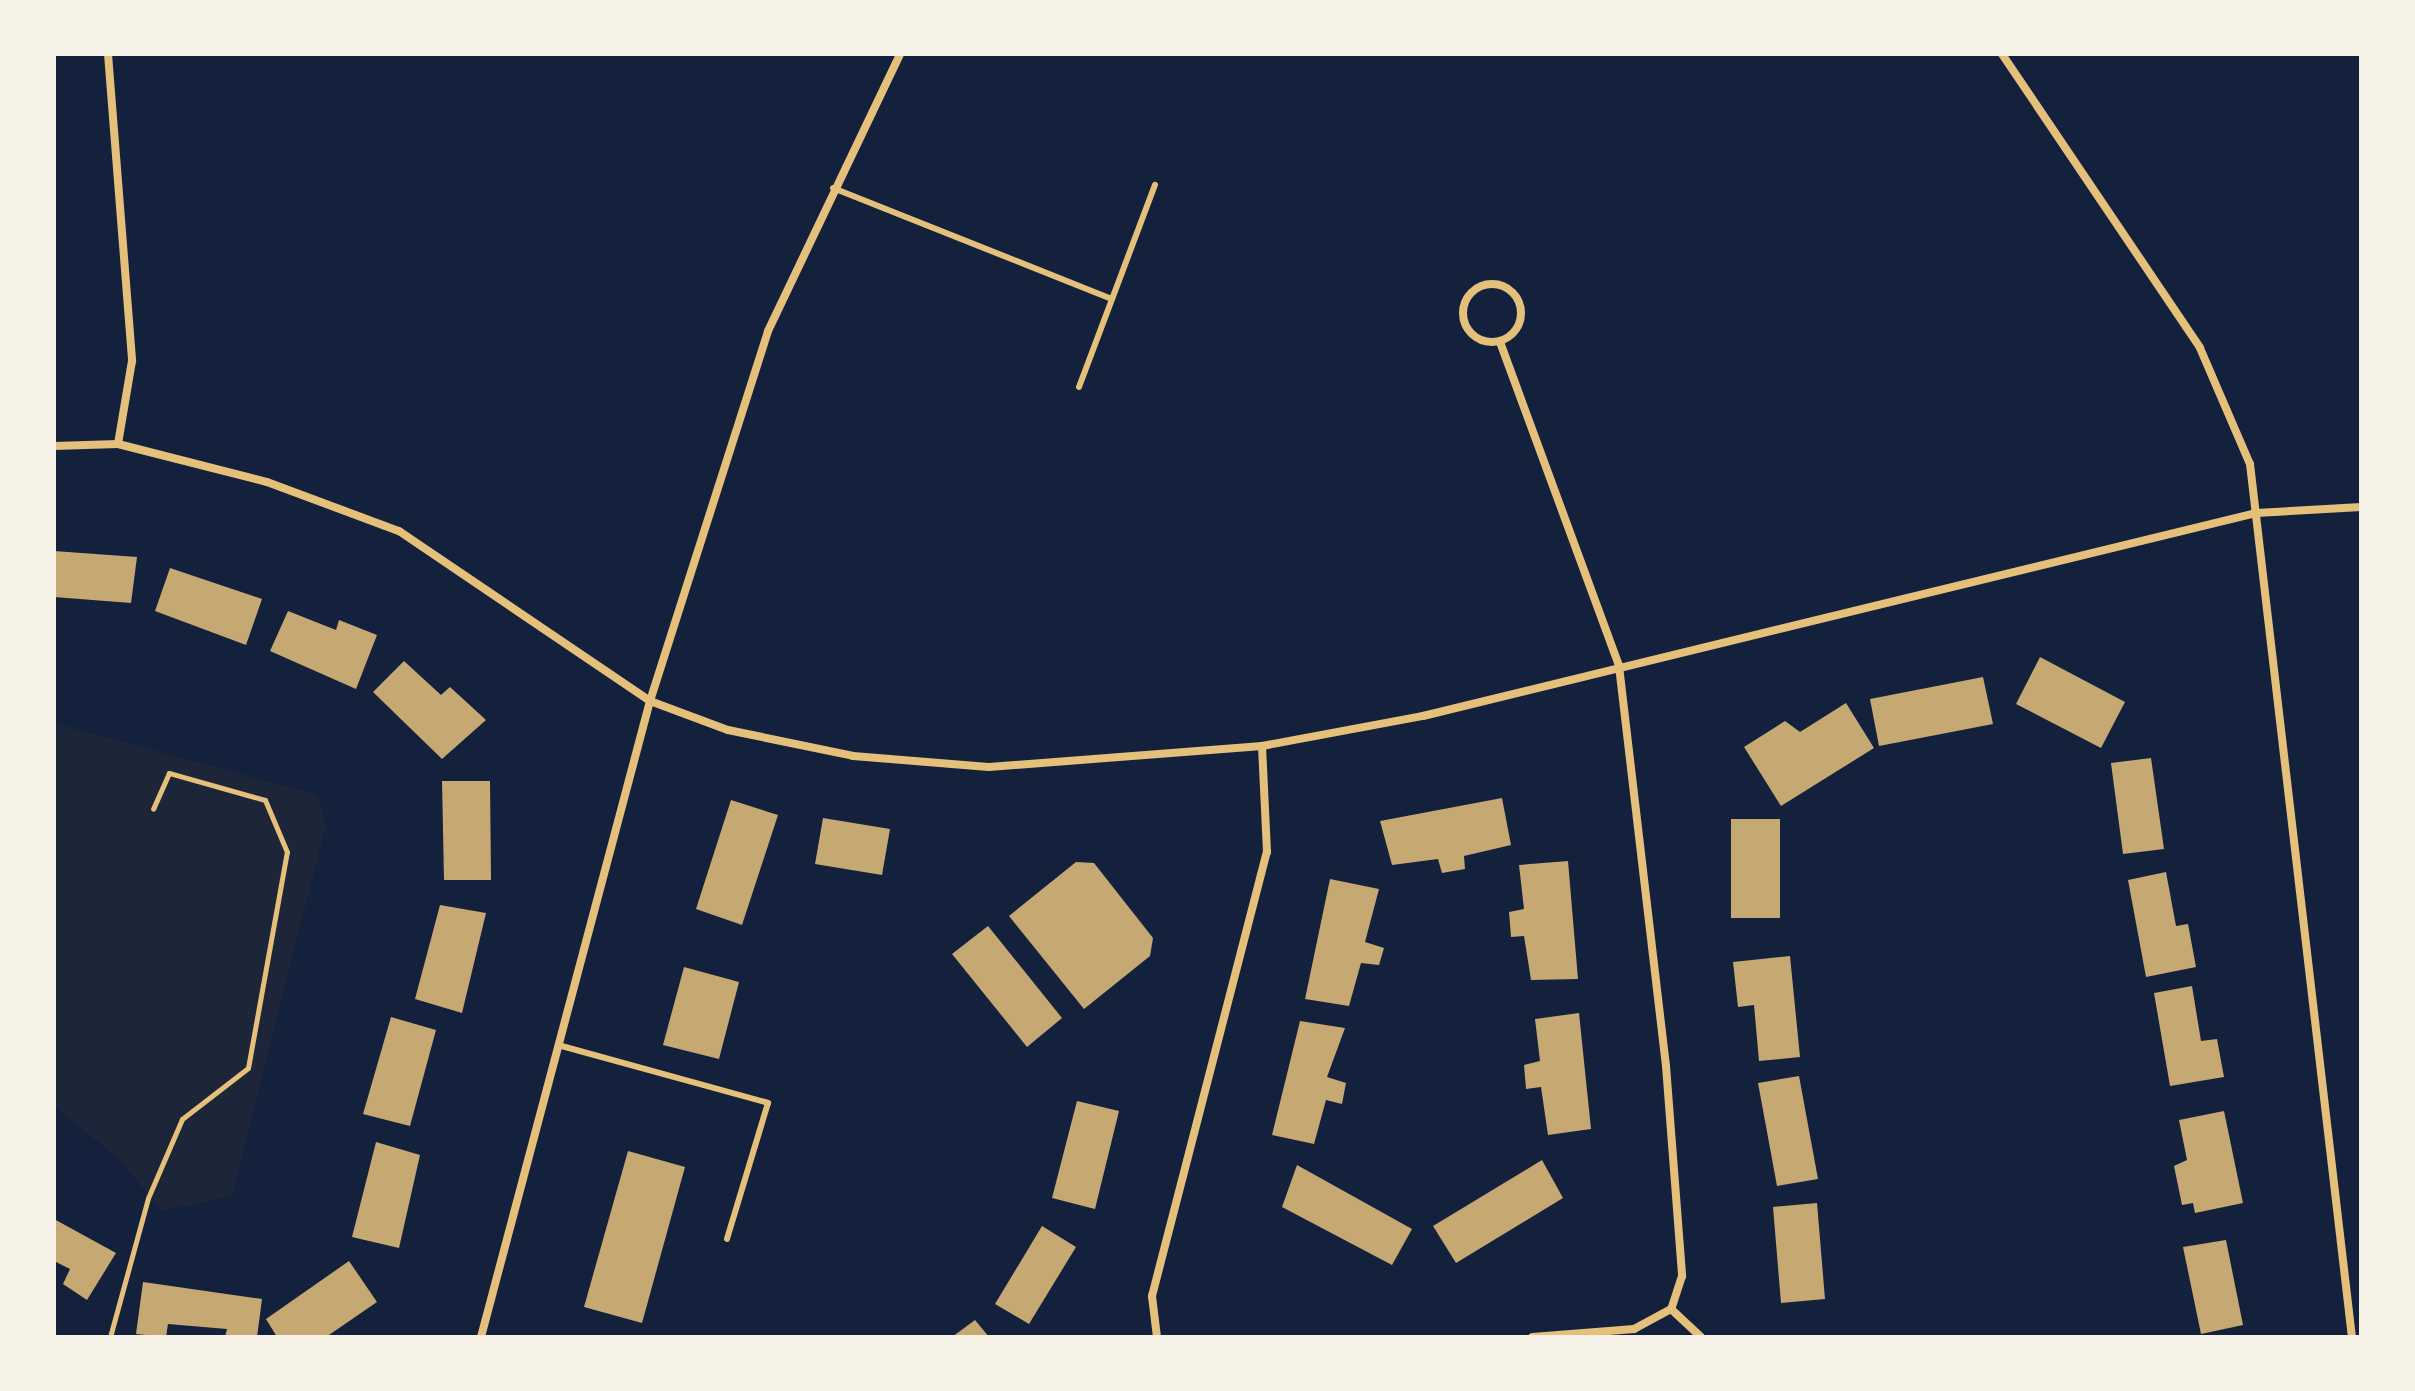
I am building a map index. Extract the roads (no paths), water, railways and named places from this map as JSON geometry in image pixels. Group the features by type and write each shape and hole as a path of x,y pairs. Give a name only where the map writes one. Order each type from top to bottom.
{"street":[{"path":"108,54 132,361 118,444"},
{"path":"481,1337 650,701 768,331 833,188 900,54"},
{"path":"2002,54 2200,348 2250,464 2352,1337"},
{"path":"1503,286 1519,302 1518,327 1500,342 1475,338 1463,321 1464,305 1479,287 1503,286"},
{"path":"1500,342 1619,666 1666,1066 1682,1276 1671,1309 1634,1329 1532,1337"},
{"path":"54,446 118,444 267,482 399,531 650,701 728,730 853,756 989,767 1262,746 1423,716 2256,513 2361,507"},
{"path":"1157,1337 1152,1296 1267,852 1262,746"},
{"path":"1671,1309 1701,1337"}],"lane":[{"path":"1079,387 1155,185"},
{"path":"833,188 1112,299"},
{"path":"558,1045 768,1103 727,1239"}]}
